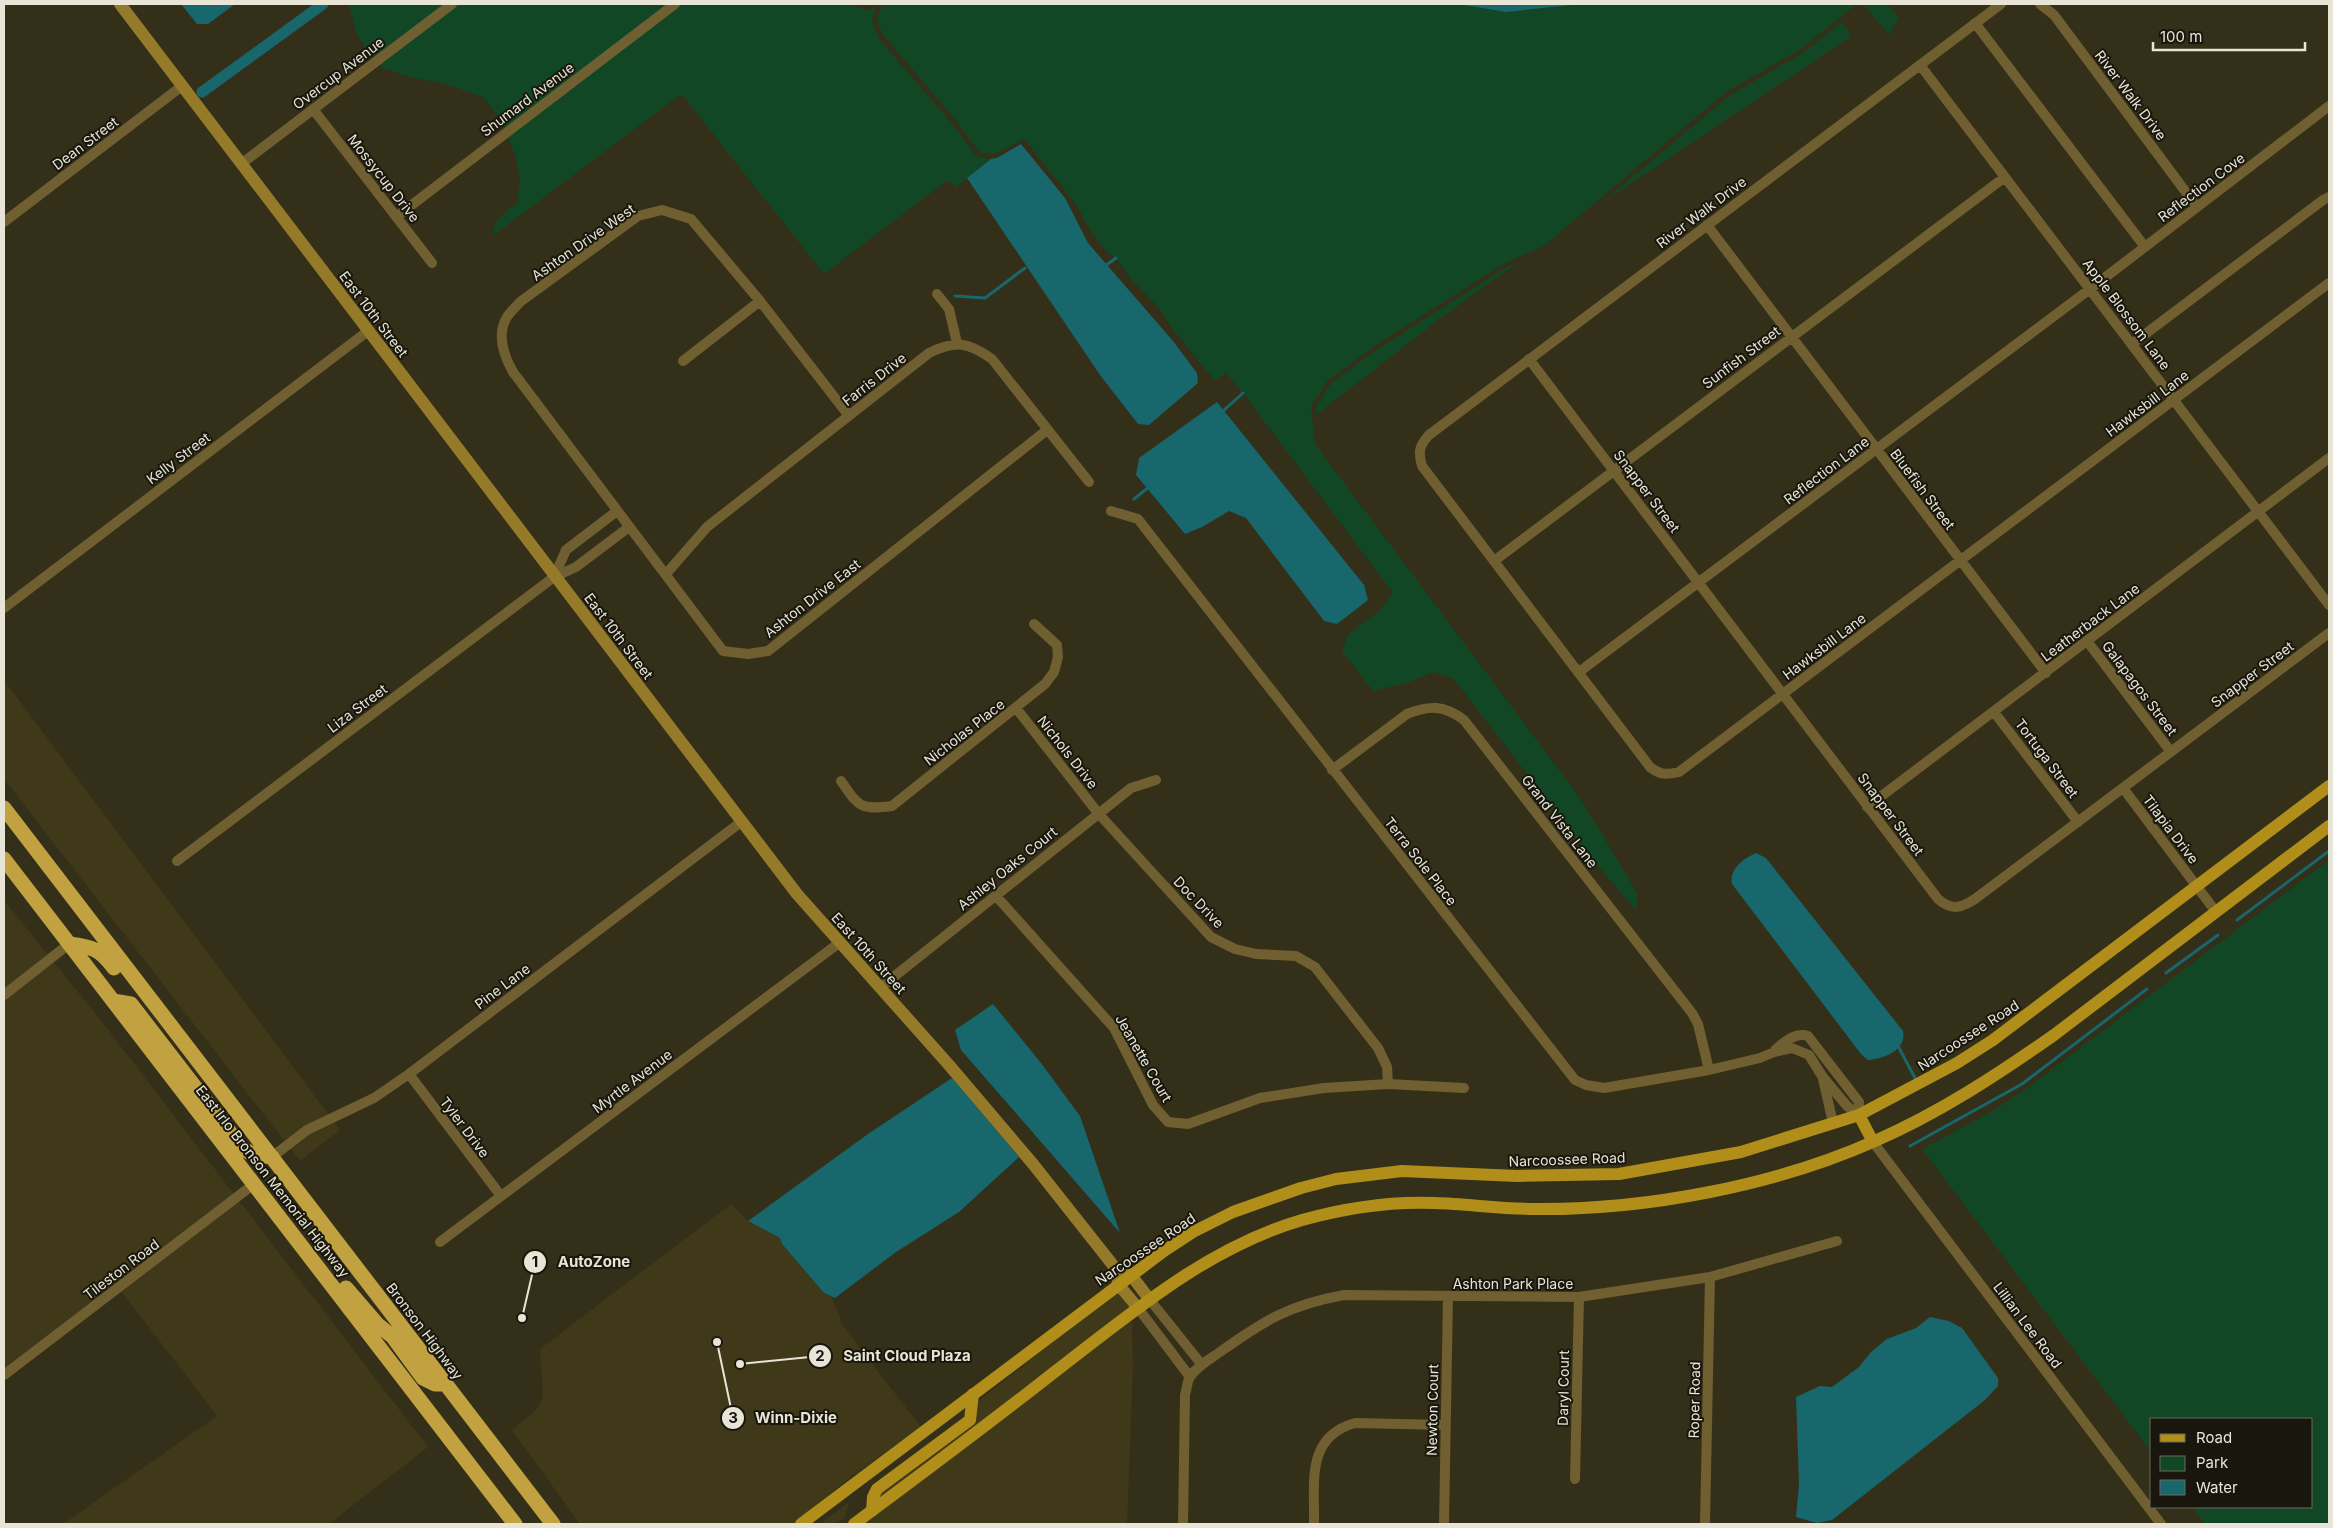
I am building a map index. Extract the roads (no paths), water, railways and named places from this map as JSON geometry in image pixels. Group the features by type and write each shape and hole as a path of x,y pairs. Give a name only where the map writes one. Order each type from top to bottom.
{"highway":[{"name":"East Irlo Bronson Memorial Highway","path":"4,808 272,1157"},
{"name":"East Irlo Bronson Memorial Highway","path":"4,859 515,1524"},
{"path":"69,944 89,947 103,953 226,1112 240,1115"},
{"path":"113,1001 131,1004 242,1148 252,1154 272,1157"},
{"name":"Bronson Highway","path":"272,1157 553,1524"},
{"path":"317,1266 346,1288 377,1324 393,1337 423,1378 435,1384 446,1384"}],"main road":[{"name":"Narcoossee Road","path":"801,1524 1118,1284 1192,1232 1233,1212 1302,1188 1336,1179 1402,1171 1517,1176 1619,1174 1741,1152 1859,1115 1957,1063 1993,1040 2329,786"},
{"path":"854,1524 1138,1308 1211,1259 1246,1241 1302,1220 1356,1208 1424,1202 1534,1209 1620,1206 1744,1184 1795,1170 1873,1142 1928,1116 2010,1066 2054,1036 2329,826"},
{"path":"1859,1115 1873,1142"},
{"path":"872,1511 873,1497 877,1489 970,1420 973,1394"}],"street":[{"name":"East 10th Street","path":"120,4 741,822 839,943 880,987 1033,1164 1116,1269 1131,1275"},
{"name":"Overcup Avenue","path":"241,164 452,4"},
{"name":"Shumard Avenue","path":"396,217 675,4"},
{"name":"River Walk Drive","path":"1420,445 1429,435 1529,359 2001,4"},
{"name":"River Walk Drive","path":"2040,4 2054,15 2198,207"},
{"path":"1976,23 2144,247"},
{"name":"Apple Blossom Lane","path":"1920,65 2329,605"},
{"name":"Dean Street","path":"4,222 182,86"},
{"name":"Reflection Cove","path":"2090,289 2329,106"},
{"name":"Mossycup Drive","path":"314,109 432,263"},
{"name":"Sunfish Street","path":"1494,561 2005,177"},
{"path":"2132,344 2329,197"},
{"name":"Ashton Drive West","path":"617,511 513,372 504,356 502,334 507,317 520,302 638,216 662,210 691,219 760,301 849,416"},
{"name":"Bluefish Street","path":"1707,225 2046,673"},
{"name":"Hawksbill Lane","path":"1420,445 1419,454 1422,466 1650,767 1658,773 1666,775 1679,772 2329,283"},
{"name":"Reflection Lane","path":"1579,672 2090,289"},
{"path":"937,294 949,309 957,343 975,347 992,359 1089,482"},
{"path":"683,360 760,301"},
{"name":"Kelly Street","path":"4,608 368,331"},
{"name":"Farris Drive","path":"666,574 707,527 929,353 942,346 957,343"},
{"name":"Snapper Street","path":"1529,359 1938,899 1945,905 1961,908 1975,900 2329,633"},
{"name":"Ashton Drive East","path":"617,511 723,651 748,654 768,651 1047,430"},
{"name":"Leatherback Lane","path":"1868,807 2329,458"},
{"path":"554,577 566,550 617,511"},
{"name":"Terra Sole Place","path":"1111,512 1138,520 1575,1080 1590,1086 1604,1088 1709,1070 1792,1048 1808,1056 1847,1106 1859,1115"},
{"name":"Liza Street","path":"177,861 554,577 576,566 629,527"},
{"name":"Nicholas Place","path":"841,781 857,804 871,809 892,806 1016,708 1045,684 1054,672 1058,657 1056,645 1034,624"},
{"name":"Galapagos Street","path":"2087,642 2171,752"},
{"name":"Grand Vista Lane","path":"1332,770 1407,714 1426,707 1441,708 1454,712 1464,720 1692,1013 1698,1024 1709,1070"},
{"name":"Nichols Drive","path":"1016,708 1098,813"},
{"name":"Tortuga Street","path":"1994,712 2078,822"},
{"name":"Ashley Oaks Court","path":"880,987 1130,788 1156,780"},
{"name":"Tilapia Drive","path":"2123,788 2216,912"},
{"name":"Doc Drive","path":"1098,813 1211,937 1242,951 1256,954 1296,956 1315,967 1378,1048 1387,1066 1388,1084"},
{"name":"Pine Lane","path":"272,1157 307,1130 374,1098 409,1074 741,822"},
{"name":"Jeanette Court","path":"996,896 1114,1028 1153,1105 1168,1122 1188,1124 1260,1098 1324,1088 1388,1084 1464,1088"},
{"name":"Myrtle Avenue","path":"440,1242 839,943"},
{"path":"4,995 69,944"},
{"name":"Terra Sole Place","path":"1774,1052 1796,1036 1802,1034 1808,1036 1859,1102 1859,1115"},
{"name":"Tyler Drive","path":"409,1074 501,1196"},
{"name":"Terra Sole Place","path":"1822,1076 1833,1122"},
{"name":"Lillian Lee Road","path":"1873,1142 2161,1524"},
{"name":"Tileston Road","path":"4,1375 254,1184"},
{"name":"Ashton Park Place","path":"1190,1377 1202,1365 1261,1323 1313,1301 1344,1294 1579,1297 1710,1277 1837,1241"},
{"path":"1116,1269 1118,1284 1190,1377 1185,1395 1183,1524"},
{"path":"1131,1275 1202,1365"},
{"name":"Roper Road","path":"1705,1524 1710,1277"},
{"name":"Newton Court","path":"1444,1524 1448,1296"},
{"name":"Daryl Court","path":"1575,1479 1579,1297"},
{"path":"1314,1524 1315,1464 1323,1443 1342,1426 1355,1423 1445,1425"}],"water":[{"path":"181,4 235,4 208,24 197,24"},
{"path":"1458,4 1582,4 1506,12"},
{"path":"1021,144 1065,198 1088,243 1173,341 1197,373 1198,383 1149,425 1138,424 1100,375 967,178 991,159 997,158"},
{"path":"1217,402 1364,585 1368,600 1337,624 1324,621 1246,518 1229,511 1202,527 1185,534 1136,475 1139,458"},
{"path":"1756,853 1766,858 1903,1031 1901,1043 1893,1052 1881,1058 1868,1060 1861,1054 1732,884 1733,874 1738,865"},
{"path":"993,1004 1041,1063 1080,1116 1120,1233 961,1050 955,1030"},
{"path":"952,1078 1019,1157 959,1212 896,1252 835,1298 824,1293 782,1244 780,1238 748,1221 868,1134"},
{"path":"1930,1317 1949,1321 1962,1328 1998,1378 1998,1386 1985,1400 1832,1520 1817,1523 1796,1517 1799,1484 1796,1397 1820,1386 1832,1387 1859,1367 1871,1352 1887,1339 1916,1328"}],"waterway":[{"path":"202,92 323,4"},
{"path":"1105,266 1116,258"},
{"path":"955,296 985,298 1025,268"},
{"path":"1223,411 1243,393"},
{"path":"1134,499 1149,487"},
{"path":"2237,920 2329,851"},
{"path":"2166,973 2218,935"},
{"path":"1910,1146 2022,1084 2147,989"},
{"path":"1898,1046 1915,1078"}],"place":[{"name":"AutoZone","path":"522,1318"},
{"name":"Winn-Dixie","path":"717,1342"},
{"name":"Saint Cloud Plaza","path":"740,1364"}]}
